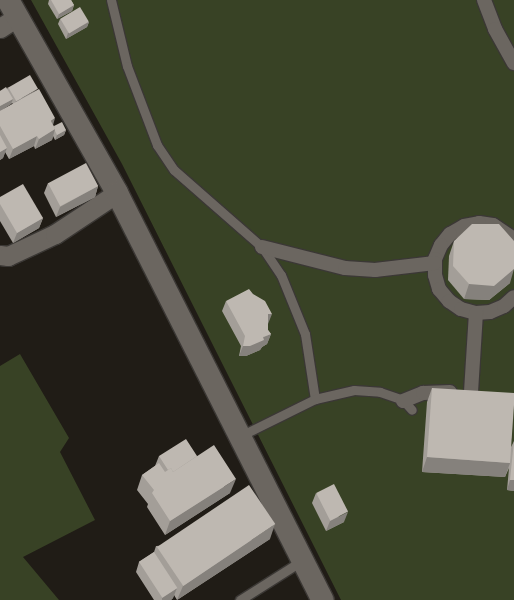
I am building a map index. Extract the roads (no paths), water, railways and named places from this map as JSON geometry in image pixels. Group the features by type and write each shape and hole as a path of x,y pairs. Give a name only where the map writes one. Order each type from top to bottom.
{"street":[{"path":"484,0 495,29 514,63"},
{"path":"8,15 117,193 322,600"},
{"path":"0,255 8,256 55,234 117,193"},
{"path":"514,239 493,225 479,223 464,226 450,234 441,245 435,263 435,275 439,289 449,301 461,309 476,313 490,312 504,306 514,297"},
{"path":"262,247 338,266 375,270 435,263"},
{"path":"408,406 424,393 478,393 476,313"}],"lane":[{"path":"111,0 127,66 157,145 174,170 262,247 281,275 295,306 305,334 315,399"},
{"path":"240,436 315,399 354,390 380,392 408,406"},
{"path":"240,600 303,560"}]}
